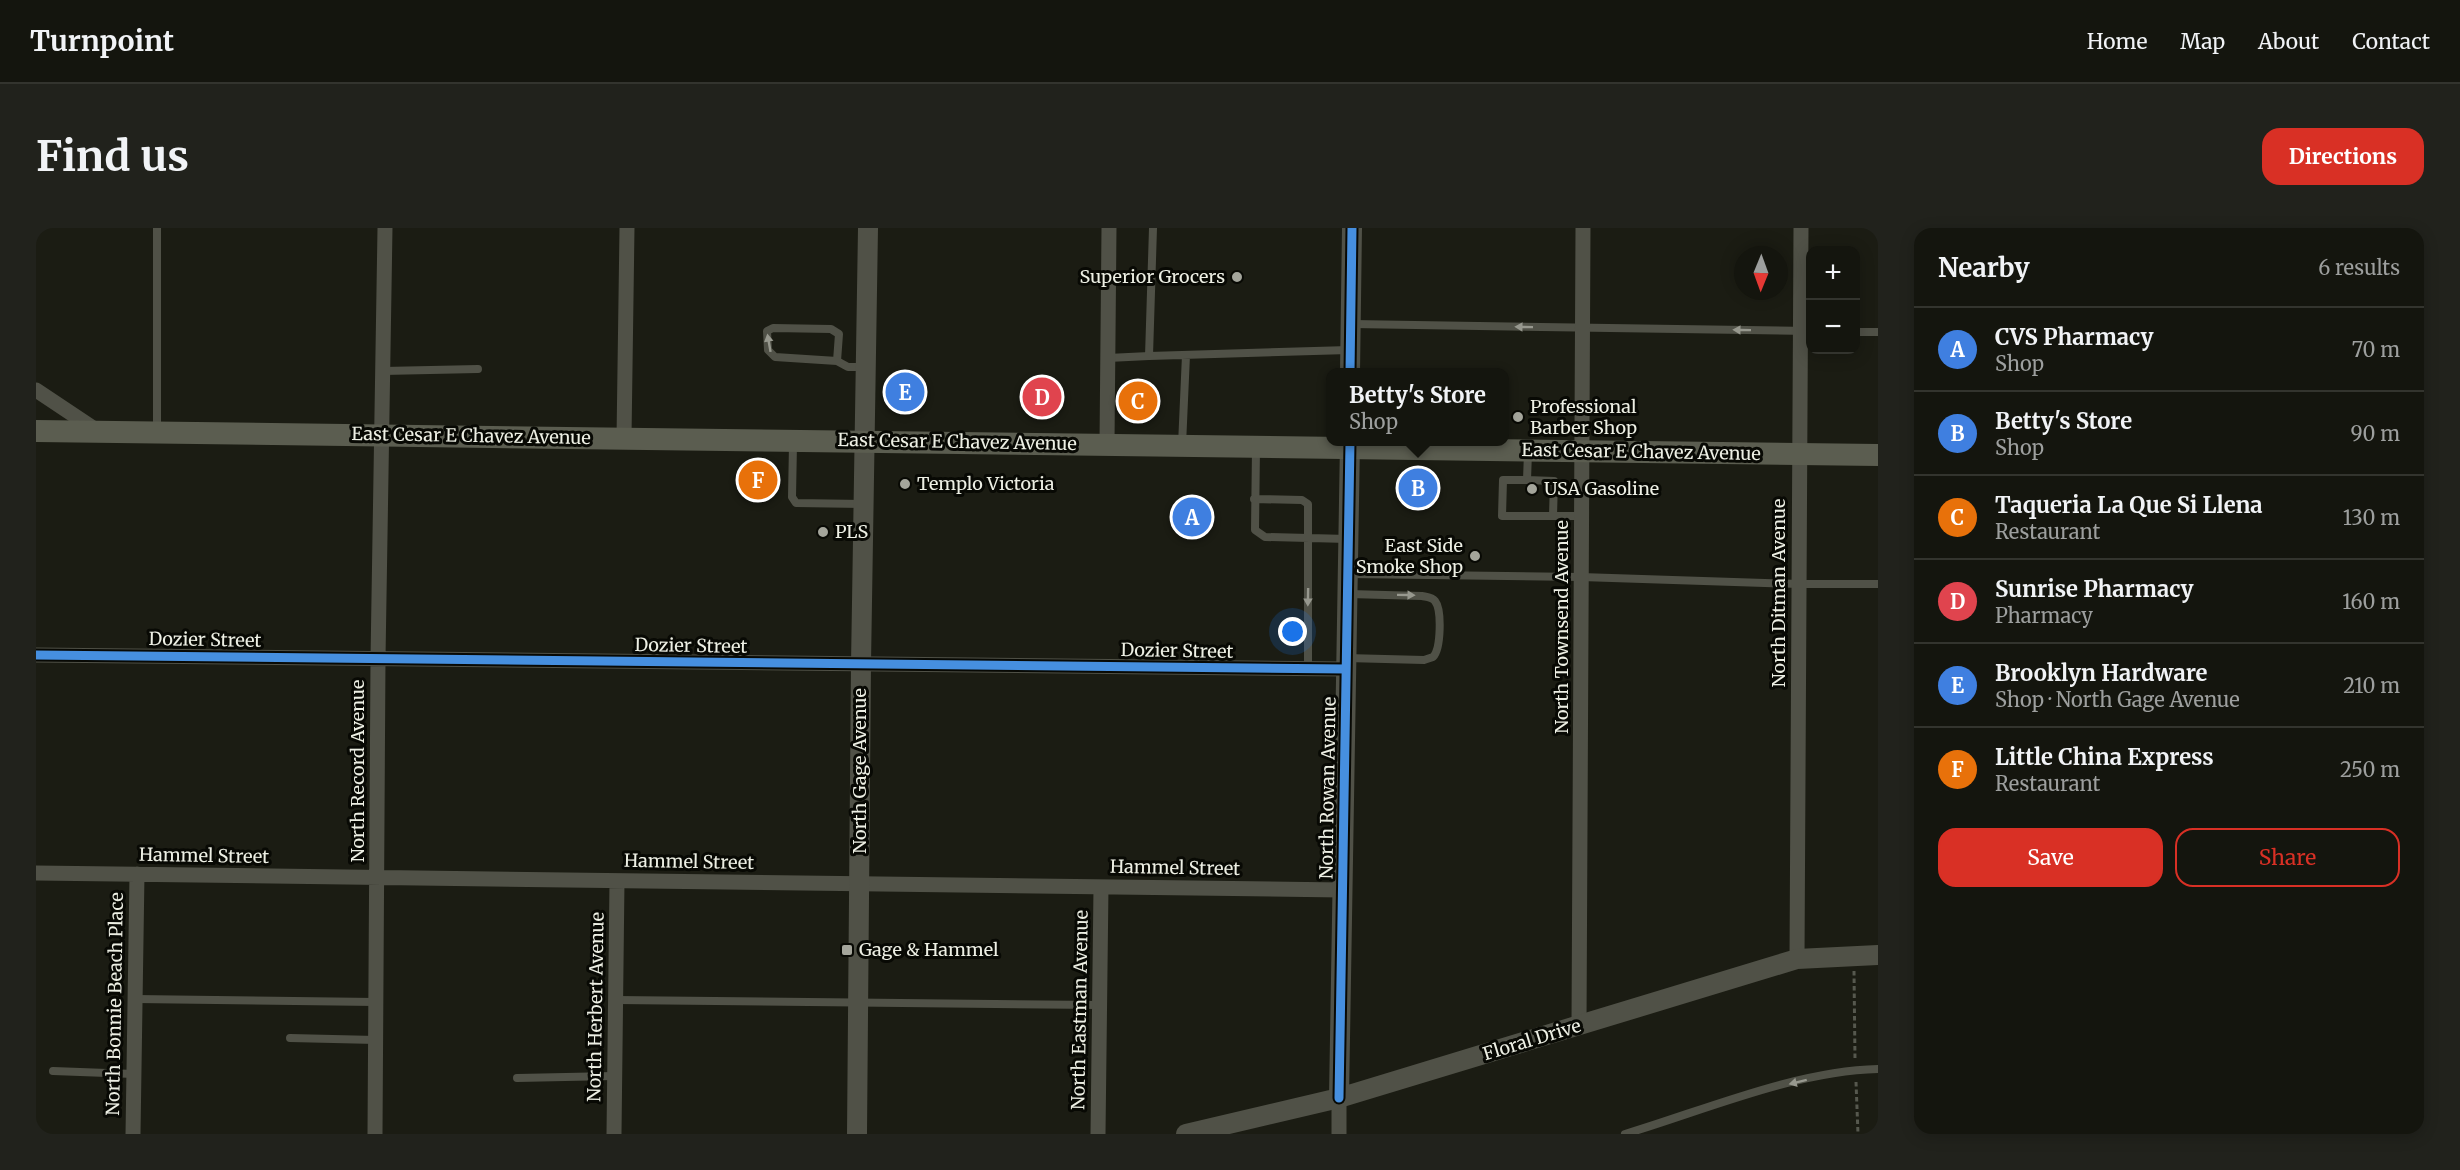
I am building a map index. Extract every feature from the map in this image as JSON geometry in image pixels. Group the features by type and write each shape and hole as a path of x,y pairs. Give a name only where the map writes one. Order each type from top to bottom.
{"main road":[{"name":"East Cesar E Chavez Avenue","path":"36,431 1256,447 1326,445"},
{"name":"East Cesar E Chavez Avenue","path":"1409,446 1878,455"}],"street":[{"name":"North Record Avenue","path":"375,1134 378,659 385,228"},
{"path":"624,438 627,228"},
{"name":"North Gage Avenue","path":"857,1134 868,228"},
{"path":"1107,444 1109,228"},
{"path":"1350,368 1352,228"},
{"name":"North Townsend Avenue","path":"1579,1025 1583,228"},
{"name":"North Ditman Avenue","path":"1797,959 1800,454 1805,331 1801,228"},
{"path":"36,390 99,432"},
{"name":"North Rowan Avenue","path":"1339,1134 1350,446"},
{"name":"Dozier Street","path":"36,655 1308,668 1346,663"},
{"name":"Hammel Street","path":"36,873 1342,890"},
{"name":"North Bonnie Beach Place","path":"133,1134 137,874"},
{"name":"North Herbert Avenue","path":"614,1134 617,880"},
{"name":"North Eastman Avenue","path":"1098,1134 1101,887"},
{"name":"Floral Drive","path":"1186,1134 1339,1098 1797,959 1878,955"}],"lane":[{"path":"157,228 157,432"},
{"path":"1149,356 1153,228"},
{"path":"1351,324 1805,331"},
{"path":"837,361 839,334 831,329 773,328 767,331 768,350 774,357 837,361 848,367 867,367"},
{"path":"1860,332 1878,332"},
{"path":"1108,358 1351,350"},
{"path":"1182,446 1186,355"},
{"path":"384,371 478,369"},
{"path":"793,440 792,497 796,503 864,504"},
{"path":"1256,447 1255,530 1265,537 1348,539"},
{"path":"1527,480 1528,450"},
{"path":"1553,516 1554,481 1503,480 1502,516 1553,516 1582,516"},
{"path":"1254,499 1302,500 1308,504 1308,668"},
{"path":"1348,574 1878,584"},
{"path":"1346,663 1424,660 1433,657 1439,646 1439,612 1433,598 1347,594"},
{"path":"135,999 376,1002"},
{"path":"616,1000 1100,1005"},
{"path":"290,1038 376,1040"},
{"path":"1625,1134 1781,1086 1856,1070 1878,1069"},
{"path":"53,1071 134,1074"},
{"path":"517,1078 614,1076"}],"path":[{"path":"1853,956 1858,1134"}],"cycle path":[{"path":"1350,368 1352,228"},
{"path":"1339,1098 1350,446"},
{"path":"36,655 1346,669"}],"place":[{"name":"Superior Grocers","path":"1237,277"},
{"name":"Brooklyn Hardware","path":"905,392"},
{"name":"Sunrise Pharmacy","path":"1042,397"},
{"name":"Taqueria La Que Si Llena","path":"1138,401"},
{"name":"Professional Barber Shop","path":"1518,417"},
{"name":"Little China Express","path":"758,480"},
{"name":"Templo Victoria","path":"905,484"},
{"name":"Betty's Store","path":"1418,488"},
{"name":"USA Gasoline","path":"1532,489"},
{"name":"CVS Pharmacy","path":"1192,517"},
{"name":"PLS","path":"823,532"},
{"name":"East Side Smoke Shop","path":"1475,556"},
{"name":"Gage & Hammel","path":"847,950"}]}
